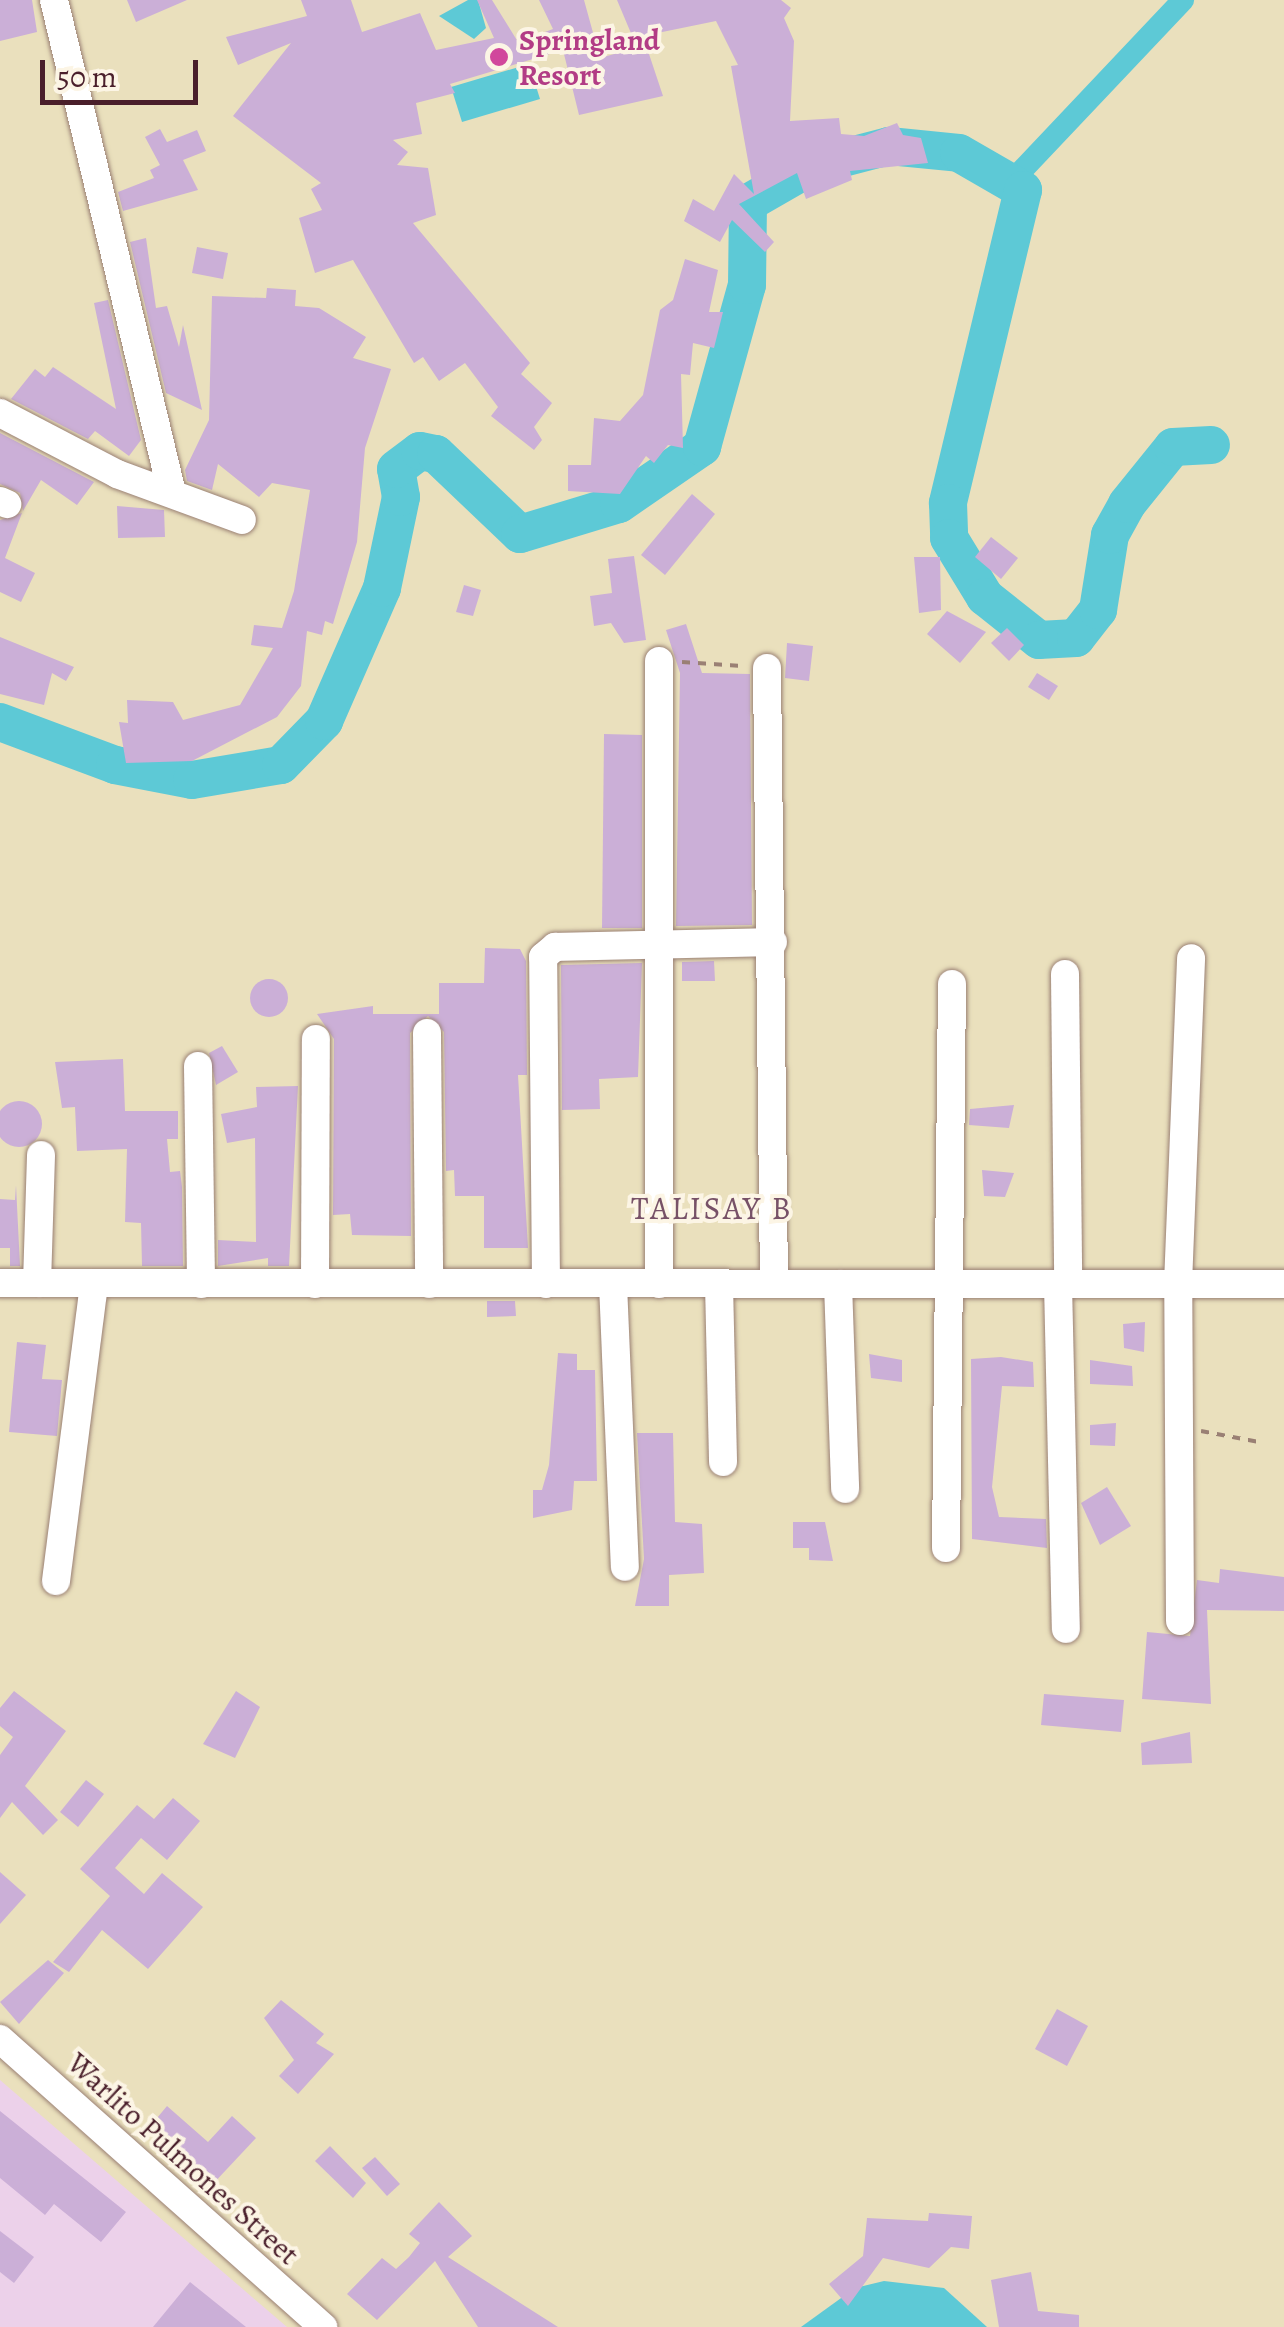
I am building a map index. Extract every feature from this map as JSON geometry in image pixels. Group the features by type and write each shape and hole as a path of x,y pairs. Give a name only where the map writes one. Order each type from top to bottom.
{"street":[{"path":"54,0 172,493"},
{"path":"0,413 172,493 242,520"},
{"path":"659,661 660,1284"},
{"path":"767,668 774,1284"},
{"path":"546,1284 543,957 555,947 773,942"},
{"path":"1180,1621 1178,1284 1191,958"},
{"path":"1066,974 1066,1629"},
{"path":"946,1548 952,1284 952,984"},
{"path":"427,1033 429,1284"},
{"path":"315,1284 316,1040"},
{"path":"198,1066 201,1284"},
{"path":"37,1283 41,1155"},
{"path":"0,1283 1284,1284"},
{"path":"56,1581 94,1284"},
{"path":"613,1284 626,1567"},
{"path":"719,1284 723,1462"},
{"path":"838,1284 844,1489"},
{"name":"Warlito Pulmones Street","path":"0,2039 323,2327"}],"path":[{"path":"659,661 767,668"},
{"path":"1176,1430 1233,1431 1259,1442"}],"shaded area":[{"path":"0,2080 174,2230 287,2327 0,2327"}],"water":[{"path":"468,0 478,0 486,28 474,39 439,16"},
{"path":"529,64 540,99 462,122 451,87"},
{"path":"884,2281 944,2288 987,2327 801,2327 855,2288"}],"building":[{"path":"0,0 32,0 37,32 0,41"},
{"path":"127,0 187,0 136,22"},
{"path":"301,0 351,0 362,32 420,13 436,50 494,38 477,0 492,0 518,42 553,29 539,0 584,0 600,58 646,45 663,96 579,115 563,50 450,84 455,93 416,103 422,134 393,140 408,152 397,165 428,168 436,215 413,223 530,363 521,374 552,403 534,427 542,440 534,450 491,416 498,407 465,363 439,381 423,357 414,363 353,260 315,273 299,218 322,210 311,189 321,183 233,116 291,43 238,65 226,37 307,16"},
{"path":"617,0 781,0 791,8 784,18 794,41 790,121 839,118 841,134 864,136 897,123 903,135 921,138 928,163 850,171 852,180 806,199 797,173 739,204 774,242 765,252 732,220 720,242 684,221 693,199 714,211 734,174 754,194 731,66 738,65 716,21 633,38"},
{"path":"160,129 167,142 197,130 206,151 183,160 198,190 123,211 118,192 154,178 150,170 160,165 145,137"},
{"path":"146,238 156,308 167,306 179,347 183,325 202,410 166,393 130,242"},
{"path":"197,247 228,253 223,279 192,273"},
{"path":"685,259 718,270 709,312 723,312 714,348 693,343 690,375 681,374 683,448 668,445 654,463 646,456 620,494 568,491 568,465 591,465 594,418 620,421 643,395 660,310 673,300"},
{"path":"267,288 296,290 295,306 319,308 366,337 353,358 391,369 365,448 357,542 333,624 325,621 322,635 307,631 301,686 277,717 192,761 126,763 119,722 128,723 127,700 173,702 183,720 240,705 273,648 251,645 254,625 282,628 294,591 310,490 272,483 259,497 218,464 212,490 187,481 185,470 209,420 212,296 266,298"},
{"path":"108,300 141,440 129,456 95,431 88,439 11,399 35,369 45,377 53,367 116,409 94,303"},
{"path":"0,433 94,482 77,505 41,480 23,511 20,493 0,484"},
{"path":"692,494 715,514 665,575 641,555"},
{"path":"117,506 164,510 165,537 118,538"},
{"path":"22,513 5,558 35,573 21,602 0,592 0,520"},
{"path":"991,537 1018,558 1001,579 975,557"},
{"path":"634,556 646,640 624,643 611,623 594,626 590,596 612,593 608,559"},
{"path":"914,557 940,557 941,610 919,613"},
{"path":"464,585 481,590 473,616 456,612"},
{"path":"947,611 986,632 960,663 927,634"},
{"path":"686,624 702,673 750,674 752,925 676,926 680,673 666,630"},
{"path":"1007,628 1024,645 1009,661 991,643"},
{"path":"0,637 74,667 66,681 52,673 44,705 0,694"},
{"path":"787,643 813,646 809,681 785,678"},
{"path":"1037,673 1058,686 1049,700 1028,687"},
{"path":"604,734 642,735 642,928 602,928"},
{"path":"485,948 520,949 526,961 527,1075 518,1075 528,1248 484,1248 484,1196 455,1196 454,1170 446,1171 444,1032 428,1016 410,1033 411,1236 352,1235 350,1214 333,1215 334,1039 317,1014 373,1006 373,1014 439,1014 439,983 484,983"},
{"path":"714,961 715,981 682,981 682,962"},
{"path":"642,963 638,1077 599,1079 600,1109 562,1110 561,965"},
{"path":"269,979 283,984 288,998 283,1012 269,1017 255,1012 250,998 255,984"},
{"path":"222,1046 238,1072 216,1085 209,1053"},
{"path":"123,1059 125,1111 178,1111 178,1139 167,1139 170,1172 180,1171 183,1266 142,1266 141,1223 125,1222 127,1149 77,1151 75,1107 62,1108 55,1062"},
{"path":"298,1086 289,1266 268,1266 268,1258 218,1266 218,1240 256,1242 255,1138 227,1143 221,1114 257,1107 256,1087"},
{"path":"19,1101 35,1108 42,1124 35,1140 19,1147 3,1140 -4,1124 3,1108"},
{"path":"1014,1105 1009,1128 969,1125 970,1109"},
{"path":"982,1170 1014,1173 1005,1197 984,1196"},
{"path":"16,1185 20,1266 10,1266 10,1248 0,1248 0,1199 15,1200"},
{"path":"487,1301 515,1301 516,1316 487,1317"},
{"path":"1145,1322 1144,1352 1124,1348 1123,1324"},
{"path":"17,1342 46,1345 42,1379 62,1380 57,1436 9,1432"},
{"path":"558,1353 577,1354 577,1370 595,1370 597,1481 574,1481 572,1510 533,1518 533,1490 542,1490 549,1465"},
{"path":"869,1354 902,1360 902,1382 871,1378"},
{"path":"1001,1357 1033,1362 1034,1387 1002,1386 992,1487 999,1517 1046,1519 1047,1548 972,1539 971,1359"},
{"path":"1090,1360 1132,1366 1133,1386 1090,1384"},
{"path":"1116,1423 1115,1446 1090,1445 1090,1425"},
{"path":"637,1433 673,1433 675,1522 702,1524 704,1573 669,1575 669,1606 635,1606 644,1559"},
{"path":"1107,1487 1131,1526 1100,1545 1081,1503"},
{"path":"793,1522 825,1522 833,1561 809,1560 809,1548 793,1548"},
{"path":"1220,1569 1284,1577 1284,1611 1207,1610 1211,1704 1142,1699 1147,1632 1190,1636 1197,1580 1219,1583"},
{"path":"14,1691 66,1731 25,1786 58,1820 43,1835 12,1802 0,1818 0,1755 13,1737 0,1726 0,1708"},
{"path":"236,1691 260,1707 235,1758 203,1744"},
{"path":"1044,1694 1124,1700 1121,1732 1041,1725"},
{"path":"1190,1732 1192,1763 1142,1765 1141,1743"},
{"path":"86,1780 104,1794 78,1827 60,1812"},
{"path":"173,1798 200,1821 167,1860 141,1838 115,1868 144,1894 162,1873 203,1907 148,1969 102,1930 69,1972 53,1962 110,1896 80,1869 137,1805 154,1819"},
{"path":"0,1872 26,1895 0,1924"},
{"path":"48,1960 64,1973 19,2024 0,2002"},
{"path":"281,2000 324,2034 316,2043 334,2054 298,2094 279,2076 294,2060 264,2018"},
{"path":"1057,2009 1088,2026 1067,2066 1035,2049"},
{"path":"167,2106 208,2142 232,2116 256,2138 211,2186 147,2130"},
{"path":"0,2111 126,2212 101,2242 54,2204 45,2215 0,2178"},
{"path":"330,2146 366,2183 353,2198 315,2161"},
{"path":"375,2157 400,2184 387,2196 362,2168"},
{"path":"439,2202 472,2236 448,2257 558,2327 478,2327 435,2261 377,2320 347,2294 382,2258 396,2269 409,2257 420,2243 409,2234"},
{"path":"929,2213 972,2216 969,2249 951,2247 929,2268 883,2258 848,2306 829,2284 863,2256 867,2218 928,2221"},
{"path":"0,2231 34,2257 14,2283 0,2272"},
{"path":"1031,2272 1038,2311 1079,2315 1079,2327 999,2327 991,2280"},
{"path":"190,2282 246,2327 153,2327"}],"waterway":[{"path":"1010,183 1183,0"},
{"path":"0,722 115,765 192,780 281,765 324,721 382,588 401,497 396,469 420,451 436,454 520,534 619,504 702,447 747,285 748,203 812,166 889,146 959,153 1023,190 948,503 949,538 985,597 1039,640 1076,638 1098,610 1110,535 1127,504 1173,447 1211,445"}],"place":[{"name":"Springland Resort","path":"499,57"}],"district":[{"name":"TALISAY B","path":"712,1208"}]}
